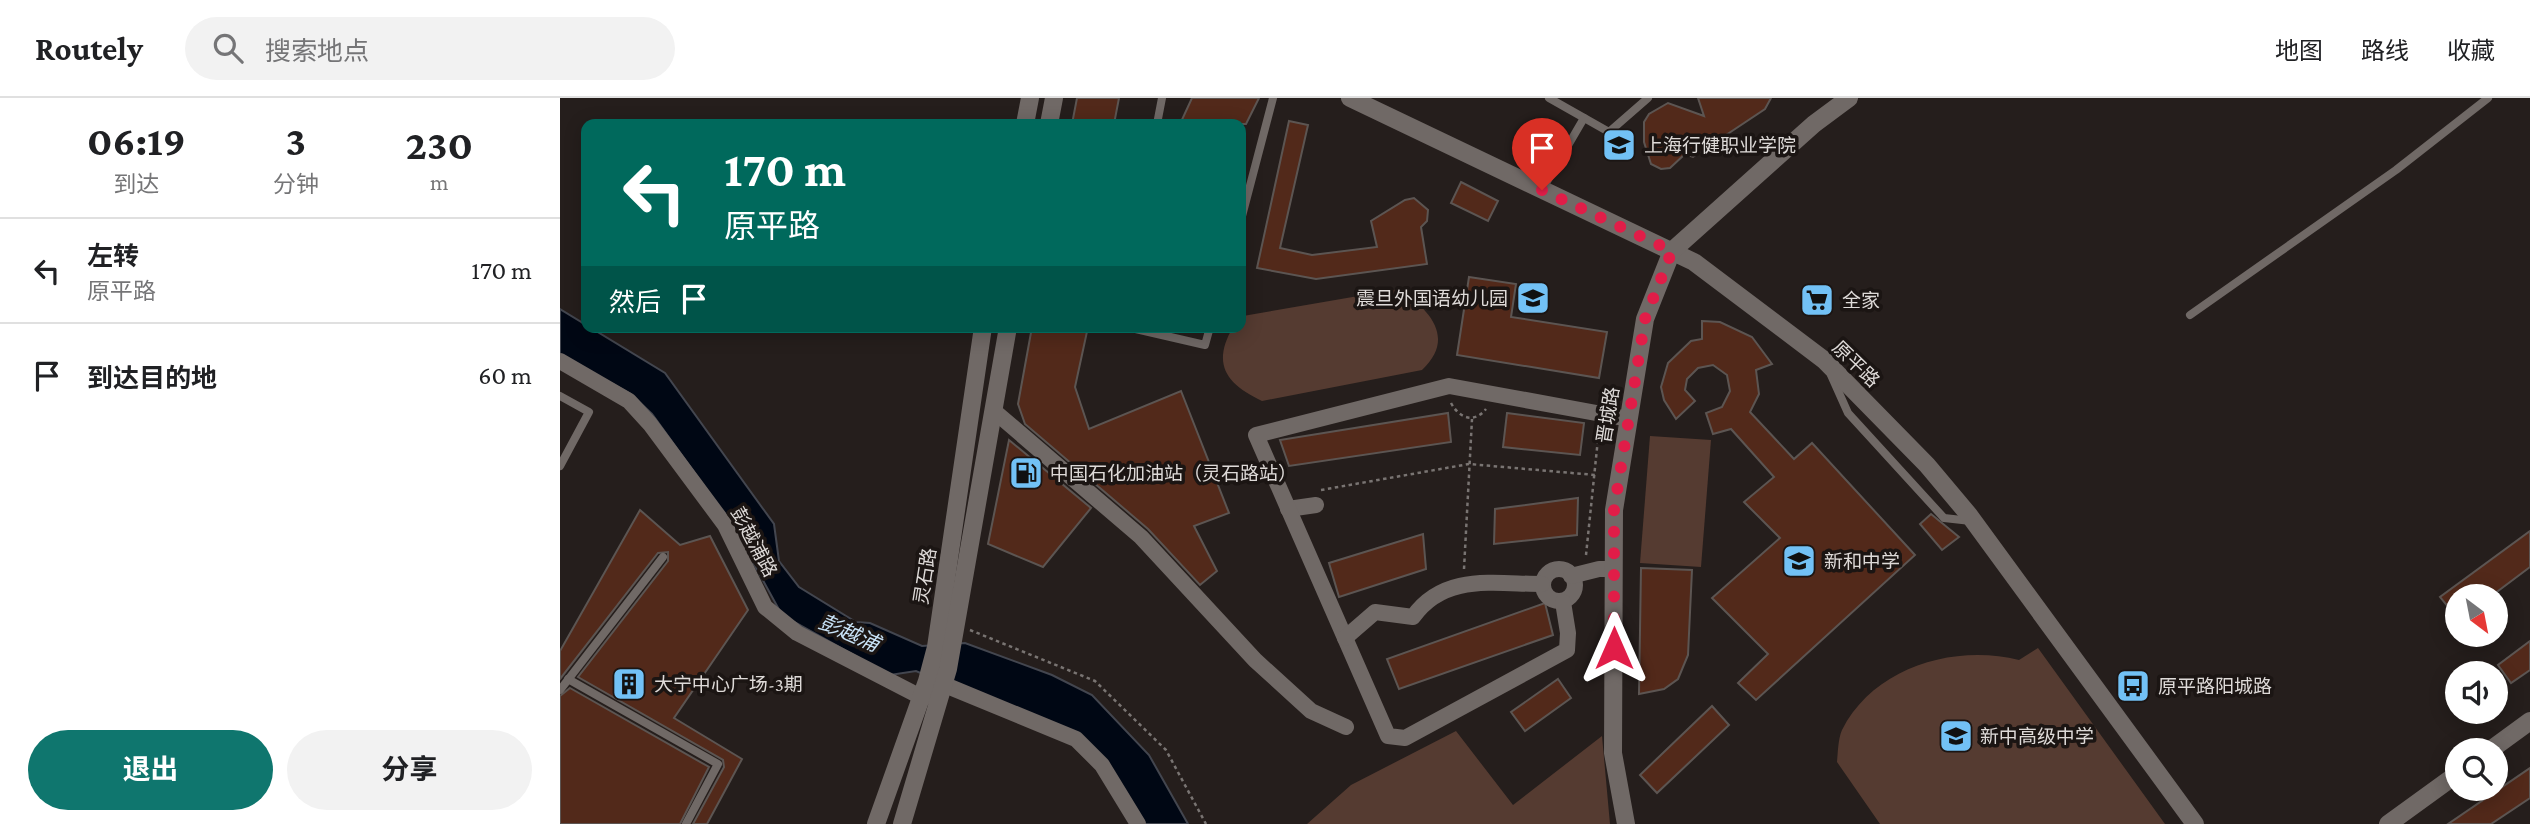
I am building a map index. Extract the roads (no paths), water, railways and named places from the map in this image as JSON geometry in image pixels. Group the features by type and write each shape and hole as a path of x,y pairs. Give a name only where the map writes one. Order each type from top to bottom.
{"street":[{"path":"1026,119 1030,98"},
{"path":"1050,119 1054,98"},
{"name":"原平路","path":"1350,98 1376,104 1542,190 1694,262 1824,359 1927,465 1974,521 2195,824"},
{"name":"晋城路","path":"1626,824 1613,753 1614,510 1645,319 1672,251 1815,124 1849,98"},
{"name":"灵石路","path":"876,824 924,689 938,629 982,333"},
{"name":"灵石路","path":"902,824 944,689 1007,333"},
{"name":"彭越浦路","path":"560,361 629,401 650,424 725,525 765,607 797,633 924,689"},
{"path":"1563,602 1568,633 1567,650 1405,738 1388,736 1256,435 1449,386 1500,403 1629,419"},
{"path":"994,411 1141,537 1255,660 1311,711 1346,727"},
{"path":"1289,509 1313,498"},
{"path":"1542,584 1553,569 1578,575 1614,569"},
{"path":"1563,602 1573,595 1578,575"},
{"path":"1345,638 1375,612 1413,617 1426,599 1463,583 1542,584"},
{"path":"1542,584 1553,599 1563,602"},
{"path":"924,689 944,689 1076,739 1102,765 1138,824"},
{"path":"2507,738 2530,721"},
{"path":"2388,824 2445,783"}],"lane":[{"path":"1158,119 1162,98"},
{"path":"1246,201 1273,98"},
{"path":"1549,98 1609,131 1648,98"},
{"path":"2190,315 2396,170 2488,98"},
{"path":"1542,190 1584,118"},
{"path":"1153,333 1206,345 1209,333"},
{"path":"560,396 589,412 560,466"},
{"path":"560,690 663,557"},
{"path":"568,679 718,764 686,824"}],"water":[{"name":"彭越浦","path":"560,309 581,322 581,333 599,333 665,373 774,524 779,561 799,587 856,622 870,623 922,646 965,643 1052,675 1092,695 1149,755 1188,824 1138,824 1076,739 916,671 890,675 782,615 733,526 652,414 631,394 560,355"}],"place":[{"name":"上海行健职业学院","path":"1619,145"},
{"name":"震旦外国语幼儿园","path":"1533,298"},
{"name":"全家","path":"1817,300"},
{"name":"中国石化加油站（灵石路站）","path":"1026,473"},
{"name":"新和中学","path":"1799,561"},
{"name":"大宁中心广场-3期","path":"629,684"},
{"name":"原平路阳城路","path":"2133,686"},
{"name":"新中高级中学","path":"1956,736"}]}
